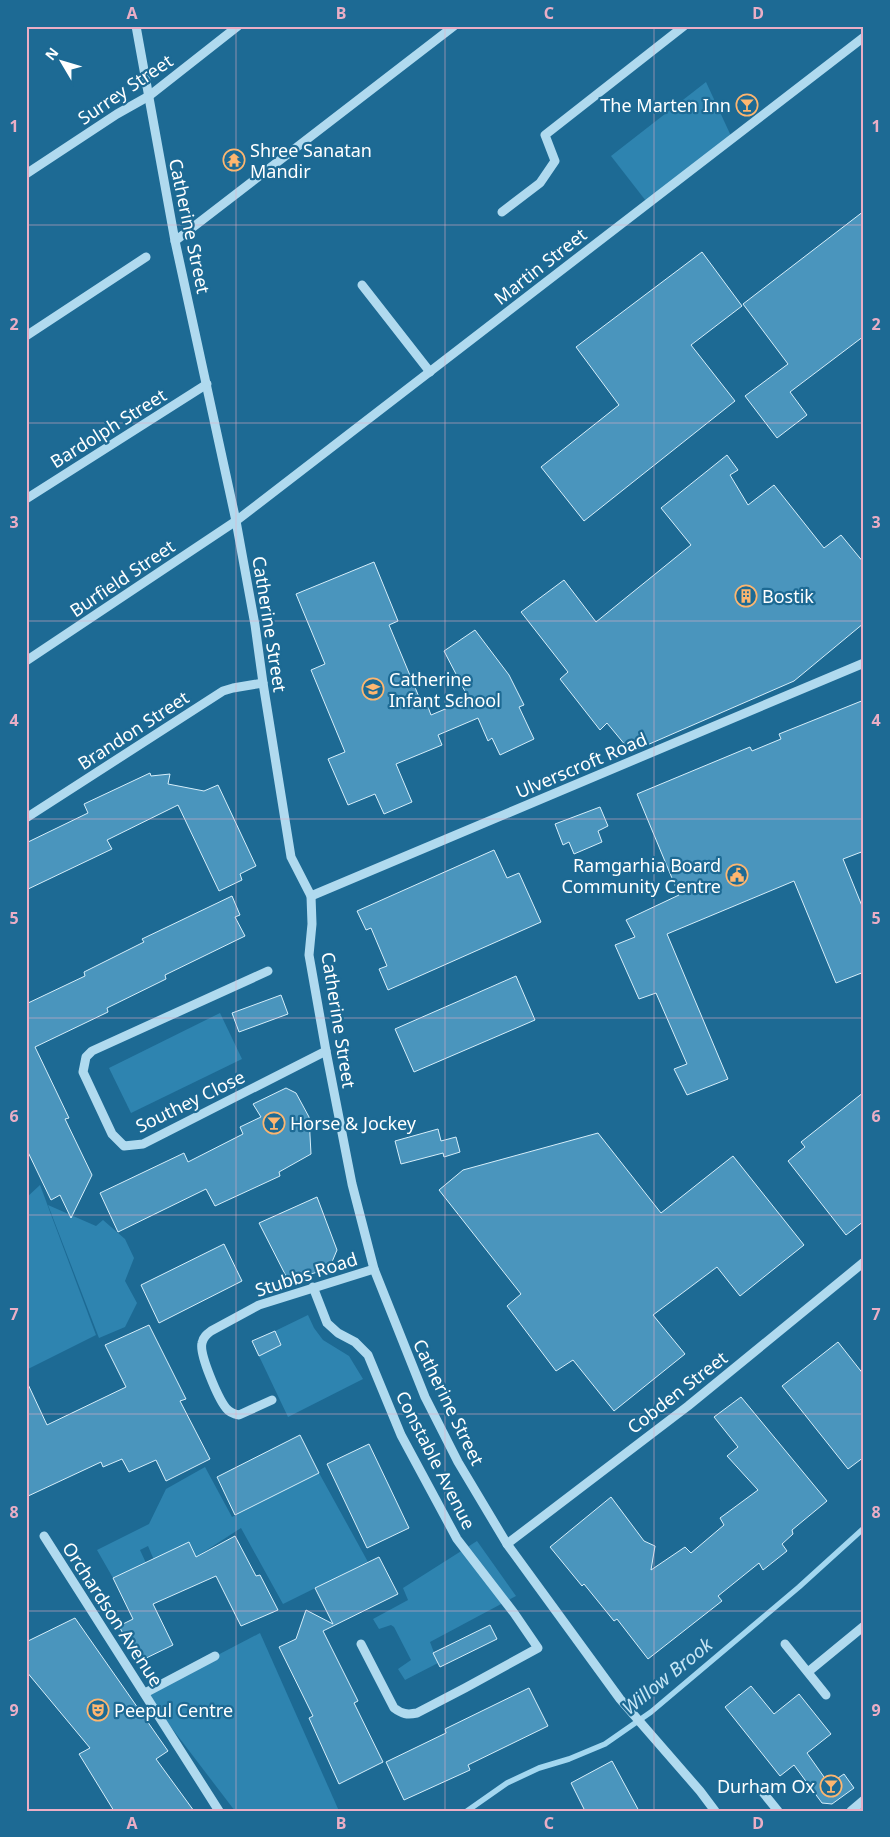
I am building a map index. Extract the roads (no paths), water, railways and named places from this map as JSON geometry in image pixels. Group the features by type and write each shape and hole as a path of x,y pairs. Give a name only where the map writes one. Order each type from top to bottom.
{"street":[{"name":"Catherine Street","path":"136,26 175,242 236,521 255,625 262,683 291,857 311,896 312,924 309,955 352,1184 374,1269 425,1397 458,1462 507,1544 620,1699 715,1811"},
{"name":"Surrey Street","path":"26,174 117,114 149,96 238,26"},
{"path":"175,242 454,26"},
{"path":"502,212 540,183 555,161 545,135 684,26"},
{"name":"Martin Street","path":"236,521 864,37"},
{"path":"26,336 146,257"},
{"path":"362,285 430,372"},
{"name":"Bardolph Street","path":"26,499 207,384"},
{"name":"Burfield Street","path":"26,662 236,521"},
{"name":"Ulverscroft Road","path":"311,896 864,663"},
{"name":"Brandon Street","path":"26,818 223,691 262,683"},
{"name":"Southey Close","path":"268,971 92,1051 86,1057 83,1072 112,1134 124,1146 144,1144 326,1051"},
{"name":"Cobden Street","path":"507,1544 688,1406 864,1262"},
{"name":"Stubbs Road","path":"272,1400 239,1415 229,1412 202,1358 202,1343 205,1336 258,1305 374,1269"},
{"name":"Constable Avenue","path":"312,1287 327,1323 338,1333 355,1342 368,1355 401,1435 457,1539 514,1613 538,1648 465,1688 408,1715 400,1713 394,1708 360,1644"},
{"name":"Orchardson Avenue","path":"44,1536 219,1811"},
{"path":"808,1672 864,1626"},
{"path":"785,1644 826,1695"},
{"path":"145,1694 215,1656"},
{"path":"761,1790 778,1811"},
{"path":"851,1811 864,1800"}],"waterway":[{"name":"Willow Brook","path":"467,1811 507,1783 539,1768 569,1759 605,1744 651,1712 799,1587 864,1528"}],"place":[{"name":"The Marten Inn","path":"747,105"},
{"name":"Shree Sanatan Mandir","path":"234,160"},
{"name":"Bostik","path":"746,596"},
{"name":"Catherine Infant School","path":"373,689"},
{"name":"Ramgarhia Board Community Centre","path":"737,875"},
{"name":"Horse & Jockey","path":"274,1123"},
{"name":"Peepul Centre","path":"98,1710"},
{"name":"Durham Ox","path":"831,1786"}]}
